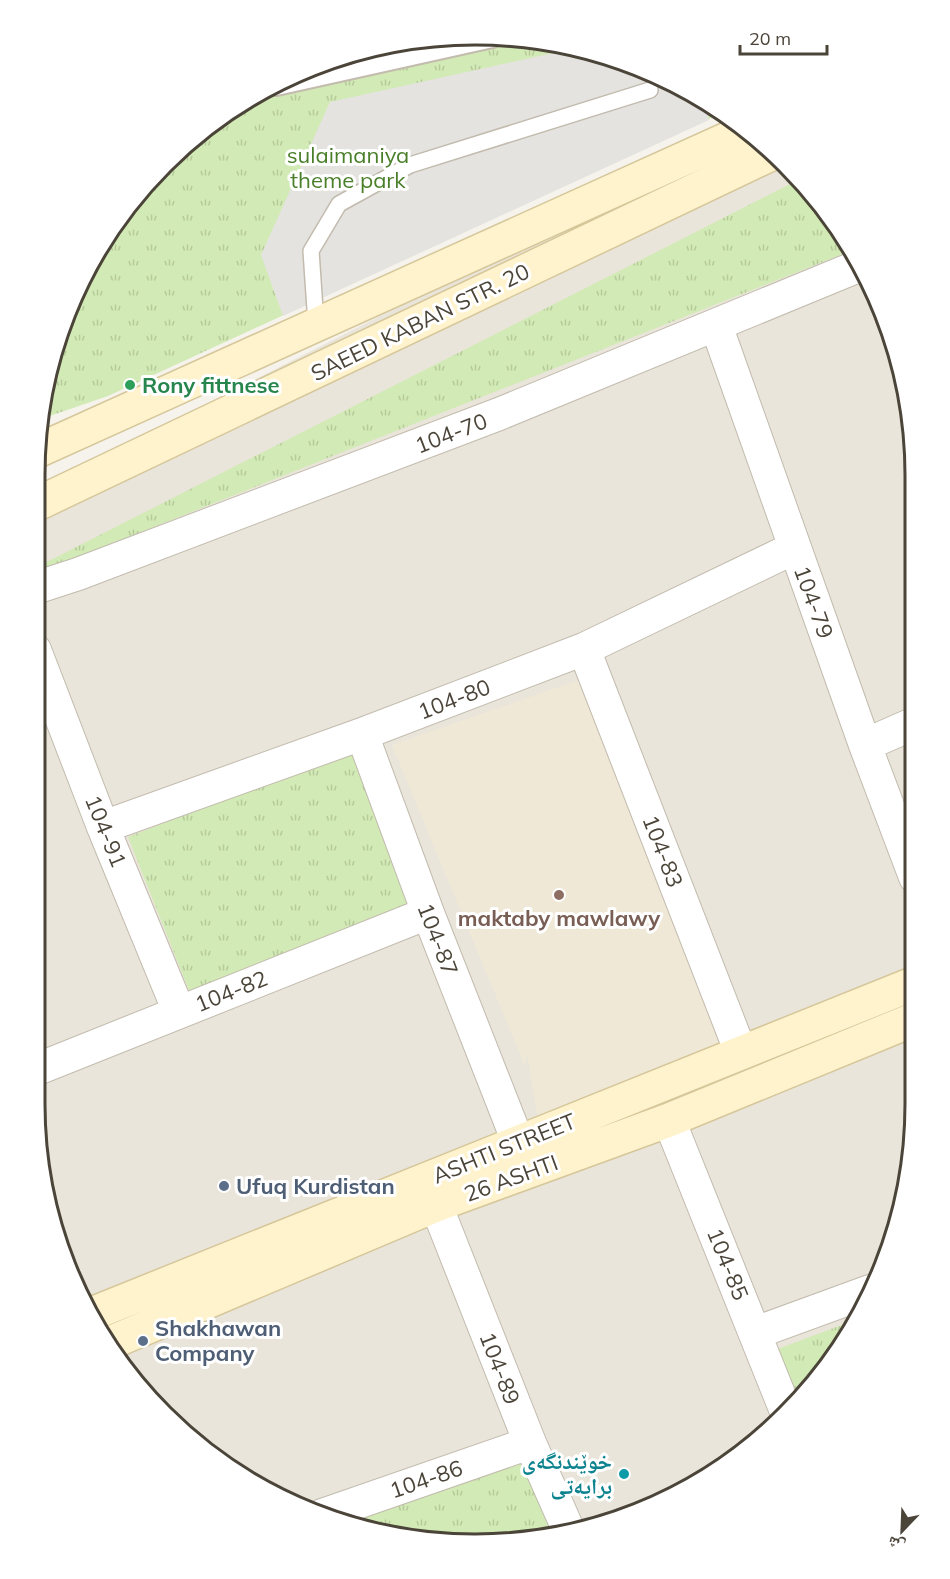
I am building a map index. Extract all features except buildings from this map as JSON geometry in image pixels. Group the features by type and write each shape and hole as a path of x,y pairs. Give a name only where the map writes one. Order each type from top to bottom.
{"main road":[{"name":"SAEED KABAN STR. 20","path":"46,444 737,134"},
{"name":"SAEED KABAN STR. 20","path":"45,500 764,157"},
{"name":"ASHTI STREET","path":"99,1311 905,987"},
{"name":"26 ASHTI","path":"116,1341 436,1205 669,1120 905,1023"}],"street":[{"path":"320,74 447,46"},
{"name":"104-70","path":"45,585 499,414 852,270"},
{"name":"104-79","path":"716,325 794,548 905,851"},
{"name":"104-80","path":"103,827 362,735 584,649 794,548"},
{"name":"104-83","path":"584,649 741,1053"},
{"name":"104-91","path":"45,676 103,827 179,1012"},
{"path":"865,745 905,727"},
{"name":"104-87","path":"362,735 428,913 518,1142"},
{"name":"104-82","path":"45,1066 428,913"},
{"name":"104-85","path":"669,1120 783,1404"},
{"name":"104-89","path":"436,1205 530,1443 566,1524"},
{"path":"755,1333 861,1294"},
{"name":"104-86","path":"335,1510 530,1443"}],"lane":[{"path":"316,324 311,251 339,204 410,165 650,90"}],"shaded area":[{"path":"556,52 640,78 707,113 709,120 283,316 261,255 330,102"},
{"path":"738,135 759,152 798,191 833,236 861,285 882,337 897,391 904,447 904,1132 897,1188 882,1242 861,1294 847,1319 833,1343 798,1388 759,1427 714,1462 665,1490 640,1501 559,1526 475,1534 391,1526 310,1501 285,1490 236,1462 191,1427 171,1408 152,1388 117,1343 89,1294 68,1242 53,1188 46,1132 45,486"},
{"name":"maktaby mawlawy","path":"579,680 724,1046 538,1121 527,1052 525,1066 392,745"}],"green space":[{"name":"sulaimaniya theme park","path":"447,46 503,46 559,53 613,68 665,89 714,117 108,396 49,416 53,391 68,337 89,285 103,260 134,213 152,191 191,152 236,117 285,89 337,68 391,53"},
{"path":"791,184 816,213 843,254 45,570 45,563"},
{"path":"353,750 415,907 190,993 128,837"},
{"path":"844,1324 816,1366 785,1401 767,1353"},
{"path":"518,1448 549,1527 503,1533 447,1533 391,1526 350,1515"}],"place":[{"name":"Rony fittnese","path":"130,385"},
{"name":"maktaby mawlawy","path":"559,895"},
{"name":"Ufuq Kurdistan","path":"224,1186"},
{"name":"Shakhawan Company","path":"143,1341"},
{"name":"خوێندنگەی برایەتی","path":"624,1474"}]}
